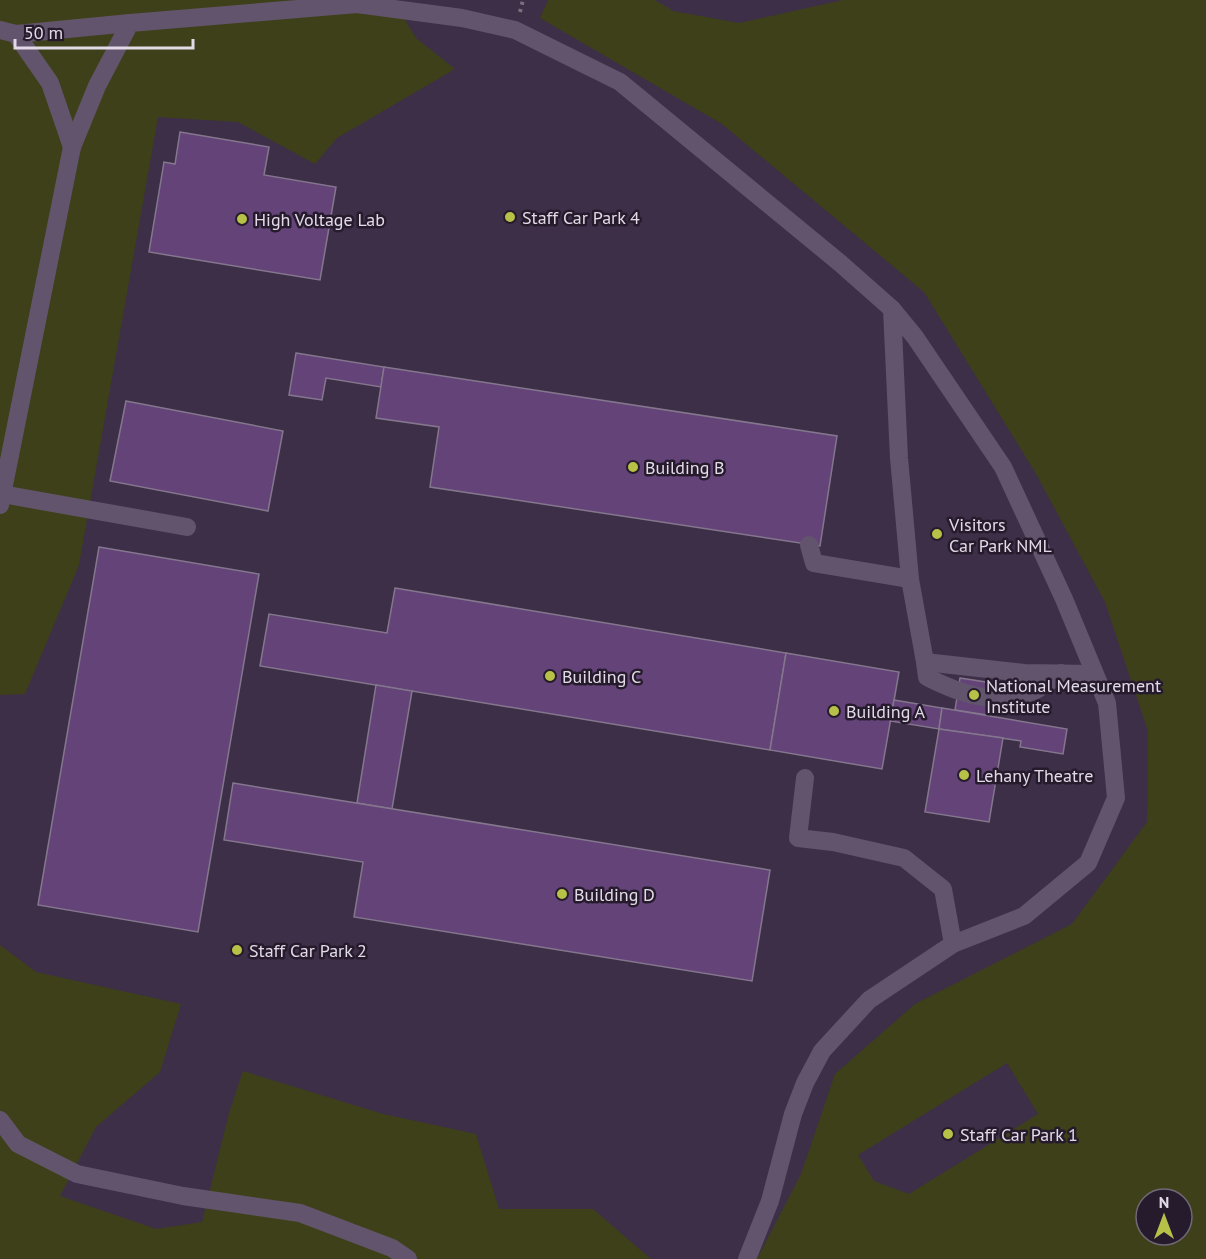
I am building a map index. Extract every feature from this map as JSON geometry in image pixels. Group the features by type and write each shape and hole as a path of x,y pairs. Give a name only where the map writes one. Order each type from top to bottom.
{"lane":[{"path":"8,32 357,4 462,18 515,30 620,82 840,263 892,309 915,337 1003,467 1064,599 1107,703 1116,798 1088,863 1024,916 953,944 869,1000 822,1051 805,1083 793,1114 770,1201 747,1259"},
{"path":"130,23 97,86 72,147 1,500 187,527"},
{"path":"8,32 50,83 72,147"},
{"path":"892,309 899,458 910,579 927,677 952,690 1005,699 1036,690 1061,674"},
{"path":"809,545 814,563 910,579"},
{"path":"926,662 1024,673 1094,674"},
{"path":"805,778 798,838 834,842 904,858 943,889 953,944"},
{"path":"0,1120 18,1143 77,1174 183,1196 300,1213 392,1248 408,1259"}],"shaded area":[{"name":"National Measurement Institute","path":"0,0 1176,0 1206,41 1206,1231 1194,1235 1194,1187 1134,1187 1134,1247 1160,1247 1125,1259 0,1259"}],"green space":[{"path":"0,0 393,0 416,38 455,69 337,138 315,164 238,122 158,117 79,565 25,694 0,695"},
{"path":"548,0 655,0 673,11 739,23 843,0 1206,0 1206,1259 757,1259 801,1174 835,1074 915,1004 1072,924 1147,822 1148,731 1105,602 1035,472 924,292 722,124 540,18","holes":["1007,1063 1038,1114 909,1194 874,1181 858,1155"]},
{"path":"0,945 36,972 181,1004 160,1072 96,1127 60,1196 156,1229 202,1222 229,1113 243,1071 383,1114 476,1134 499,1209 593,1209 651,1259 0,1259"}],"building":[{"name":"High Voltage Lab","path":"180,132 269,147 264,175 336,187 320,280 149,252 164,162 175,164"},
{"path":"296,353 384,367 381,387 326,378 322,400 289,395"},
{"name":"Building B","path":"384,367 837,436 820,546 430,487 439,427 376,418"},
{"path":"126,401 283,431 268,511 110,481"},
{"path":"99,547 259,574 198,932 38,905"},
{"name":"Building C","path":"395,588 786,653 770,750 260,666 269,614 387,633"},
{"name":"Building A","path":"786,653 899,672 882,769 770,750"},
{"name":"National Measurement Institute","path":"960,678 992,683 987,715 955,710"},
{"path":"376,685 412,691 392,809 357,803"},
{"path":"894,700 942,708 939,729 890,721"},
{"path":"942,708 1067,729 1063,754 1020,747 1021,741 939,729"},
{"name":"Lehany Theatre","path":"939,729 1003,738 989,822 925,812"},
{"name":"Building D","path":"233,783 770,870 752,981 354,917 363,862 224,840"}],"place":[{"name":"Staff Car Park 4","path":"510,217"},
{"name":"High Voltage Lab","path":"242,219"},
{"name":"Building B","path":"633,467"},
{"name":"Visitors Car Park NML","path":"937,534"},
{"name":"Building C","path":"550,676"},
{"name":"National Measurement Institute","path":"974,695"},
{"name":"Building A","path":"834,711"},
{"name":"Lehany Theatre","path":"964,775"},
{"name":"Building D","path":"562,894"},
{"name":"Staff Car Park 2","path":"237,950"},
{"name":"Staff Car Park 1","path":"948,1134"}]}
